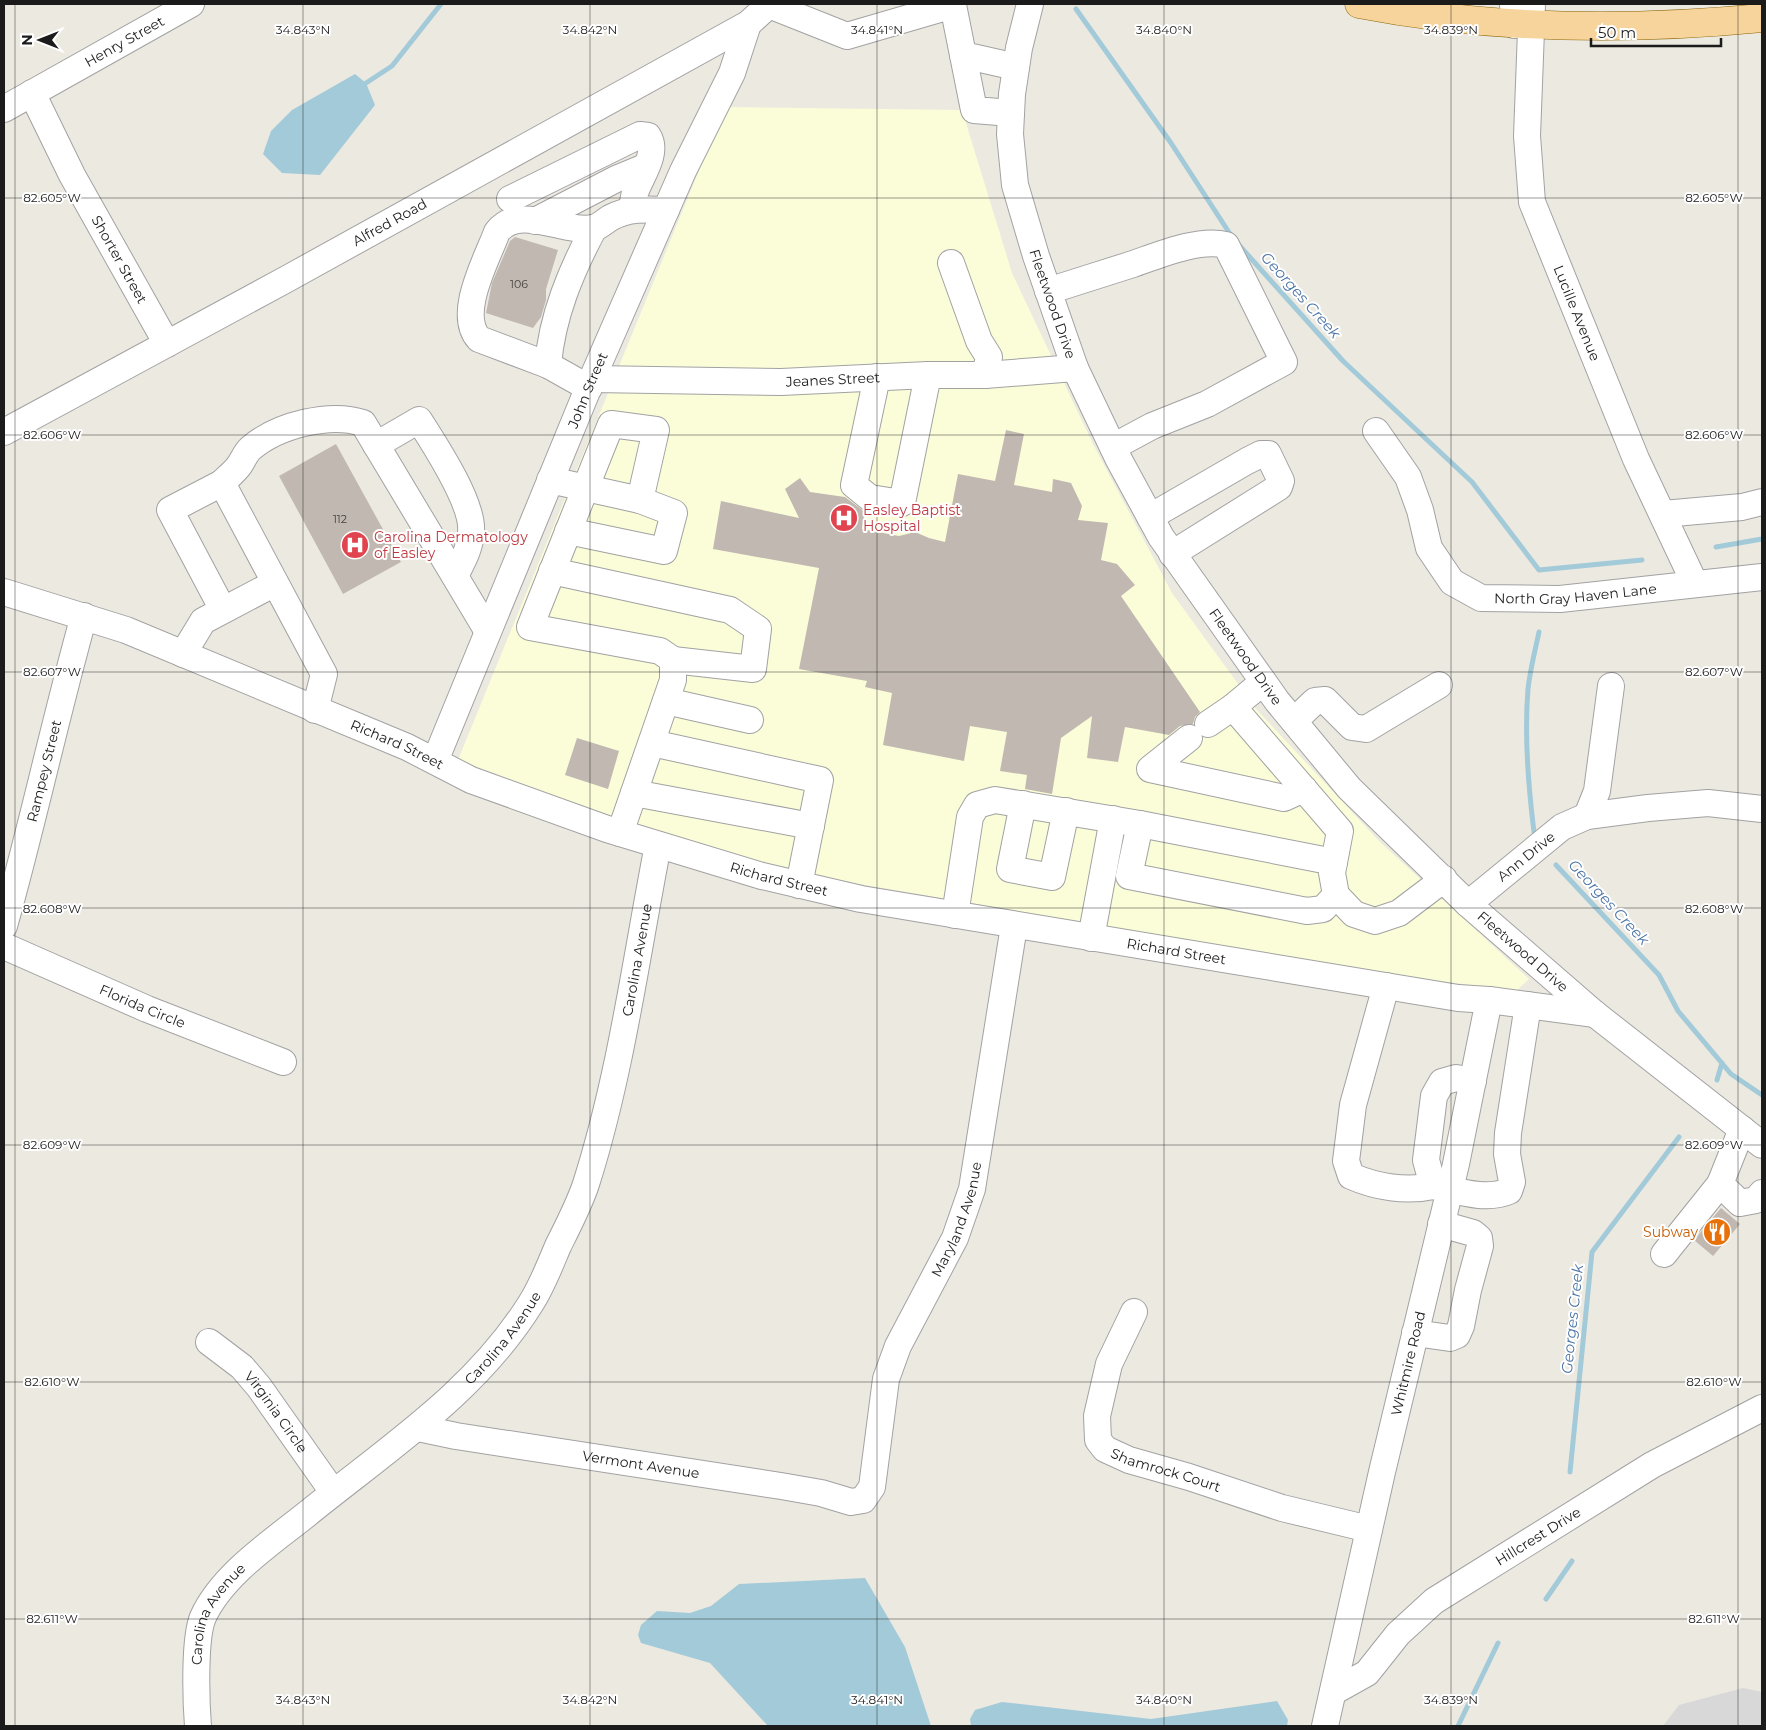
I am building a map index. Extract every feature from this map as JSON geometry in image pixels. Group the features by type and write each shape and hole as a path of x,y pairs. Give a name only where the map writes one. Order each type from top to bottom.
{"main road":[{"path":"1359,4 1395,11 1523,14 1603,28 1762,18"}],"street":[{"name":"Henry Street","path":"4,108 192,4"},
{"path":"770,4 847,36 952,4 974,110 1011,113"},
{"name":"Alfred Road","path":"4,432 748,24 770,4"},
{"name":"Fleetwood Drive","path":"1030,4 1016,67 1011,113 1010,134 1015,185 1048,291 1075,368 1113,447 1172,554 1263,682 1349,788 1468,904 1595,1014 1762,1145"},
{"name":"Lucille Avenue","path":"1523,14 1528,64 1527,136 1532,202 1636,459 1664,514 1695,584"},
{"name":"John Street","path":"435,761 550,480 666,210 683,171 732,74 748,24"},
{"path":"963,54 1016,67"},
{"name":"Shorter Street","path":"32,93 72,175 167,344"},
{"path":"500,161 519,213"},
{"path":"591,384 548,365 478,339 470,324 469,313 472,300 497,232 502,224 519,213 645,167 634,194 632,210"},
{"path":"548,365 550,344 560,301 594,228 610,218 632,210 666,210"},
{"path":"519,213 594,228"},
{"path":"1048,291 1137,262 1167,250 1180,250 1213,241 1226,245 1284,362 1206,404 1152,426 1113,447"},
{"path":"951,263 979,341 989,357 985,375"},
{"name":"Jeanes Street","path":"591,384 781,382 928,375 985,375 1075,368"},
{"path":"878,378 854,485 870,498 902,502 928,375"},
{"path":"223,610 170,510 222,483 238,466 250,449 274,433 296,425 350,418 363,423 488,630"},
{"path":"376,444 419,420 434,442 469,510 472,531 467,552 455,576"},
{"path":"552,571 730,610 758,629 753,669 673,660 660,651 530,627 552,571 611,424 656,430 640,500"},
{"name":"North Gray Haven Lane","path":"1376,430 1408,477 1420,510 1429,548 1452,582 1481,598 1560,599 1762,577"},
{"path":"1150,517 1260,454 1268,454 1281,481 1279,487 1172,554"},
{"path":"550,480 640,500 674,513 664,551 568,531"},
{"path":"222,483 324,674 315,710"},
{"path":"1664,514 1742,506 1762,502"},
{"path":"183,654 203,621 275,583"},
{"name":"Richard Street","path":"4,592 126,630 407,747 471,780 620,833 762,876 860,899 1014,926 1458,998 1489,1000 1595,1014"},
{"name":"Rampey Street","path":"4,926 26,845 58,707 84,616"},
{"path":"620,833 673,680 673,660"},
{"path":"1263,682 1233,707 1150,769 1284,798 1304,788"},
{"path":"1294,721 1315,701 1325,700 1352,727 1366,729 1439,685"},
{"path":"1587,816 1597,791 1611,686"},
{"path":"666,701 750,720"},
{"path":"1233,707 1340,831 1332,873 1336,895 1354,914 1375,921 1399,913 1444,879"},
{"path":"652,743 820,780 799,885"},
{"path":"634,793 810,826"},
{"path":"955,915 970,817 977,805 995,800 1113,819 1334,862"},
{"path":"1023,804 1010,869 1052,877 1066,812"},
{"name":"Ann Drive","path":"1468,904 1562,827 1587,816 1648,808 1708,804 1762,809"},
{"path":"1090,938 1113,819"},
{"path":"1140,824 1129,876 1307,911 1323,909 1336,895"},
{"name":"Carolina Avenue","path":"198,1726 196,1697 198,1648 203,1618 218,1594 250,1558 418,1428 497,1354 532,1301 585,1186 610,1102 658,845"},
{"name":"Maryland Avenue","path":"863,1500 872,1487 886,1378 898,1346 955,1238 972,1189 1014,926"},
{"name":"Florida Circle","path":"4,946 147,1009 283,1062"},
{"path":"1386,986 1353,1105 1346,1161 1351,1176 1367,1183 1416,1190 1441,1188 1491,1196 1509,1190 1512,1182 1507,1154 1508,1134 1528,1005"},
{"name":"Whitmire Road","path":"1325,1726 1369,1529 1442,1224 1441,1188 1473,1081 1489,1000"},
{"path":"1441,1188 1426,1160 1434,1096 1442,1082 1456,1078 1473,1081"},
{"path":"1664,1254 1720,1184 1742,1129"},
{"path":"1720,1184 1740,1203 1756,1200 1762,1193"},
{"path":"1415,1333 1450,1338 1457,1335 1461,1326 1468,1290 1480,1246 1479,1238 1473,1233 1442,1224"},
{"name":"Shamrock Court","path":"1134,1312 1109,1364 1097,1416 1098,1440 1105,1449 1129,1460 1189,1477 1282,1508 1369,1529"},
{"name":"Virginia Circle","path":"209,1342 242,1367 259,1387 333,1492"},
{"name":"Hillcrest Drive","path":"1333,1692 1366,1673 1398,1634 1434,1601 1652,1465 1762,1408"},
{"name":"Vermont Avenue","path":"418,1428 456,1436 781,1486 821,1493 851,1502 863,1500"}],"shaded area":[{"name":"Easley Baptist Hospital","path":"725,107 962,110 1012,273 1093,444 1172,593 1257,710 1379,841 1529,979 1516,991 1388,974 777,870 644,828 458,760"},
{"path":"1743,1688 1762,1692 1762,1726 1663,1726 1679,1705"}],"water":[{"path":"355,74 366,83 375,105 320,175 282,173 263,154 271,131 292,110"},
{"path":"865,1578 905,1647 931,1726 768,1726 710,1663 641,1643 638,1635 641,1625 657,1611 690,1613 711,1606 739,1584"},
{"path":"1277,1701 1288,1720 1287,1726 971,1726 970,1719 975,1710 1002,1702 1151,1719"}],"building":[{"path":"515,237 558,250 546,289 546,300 541,317 533,328 486,313 492,283 510,241"},
{"path":"1006,430 1024,434 1014,485 1052,492 1053,479 1071,483 1082,506 1078,520 1108,523 1101,560 1117,564 1135,585 1121,596 1200,712 1195,717 1193,724 1180,726 1169,735 1125,727 1118,762 1087,758 1092,716 1061,738 1052,794 1025,789 1027,775 1000,771 1007,732 970,726 964,761 883,745 892,693 865,687 867,681 799,669 819,568 713,549 721,501 799,518 785,489 800,478 810,492 845,497 865,512 862,529 899,536 915,532 945,542 958,474 995,481"},
{"path":"336,444 401,562 343,594 279,476"},
{"path":"577,738 619,751 608,789 565,775"},
{"name":"Subway","path":"1721,1208 1740,1224 1713,1256 1694,1240"}],"waterway":[{"path":"366,83 392,66 441,4"},
{"name":"Georges Creek","path":"1076,9 1171,143 1232,237"},
{"name":"Georges Creek","path":"1238,244 1343,361 1472,482 1539,570 1642,560"},
{"path":"1716,547 1762,539"},
{"name":"Georges Creek","path":"1534,832 1528,778 1526,725 1529,682 1539,632"},
{"name":"Georges Creek","path":"1556,865 1659,975 1678,1011 1731,1074 1762,1095"},
{"name":"Georges Creek","path":"1717,1080 1722,1063"},
{"name":"Georges Creek","path":"1570,1472 1592,1252 1679,1137"},
{"name":"Georges Creek","path":"1546,1599 1572,1561"},
{"name":"Georges Creek","path":"1458,1726 1498,1643"}],"place":[{"name":"Easley Baptist Hospital","path":"844,518"},
{"name":"Carolina Dermatology of Easley","path":"355,545"},
{"name":"Subway","path":"1717,1232"}]}
